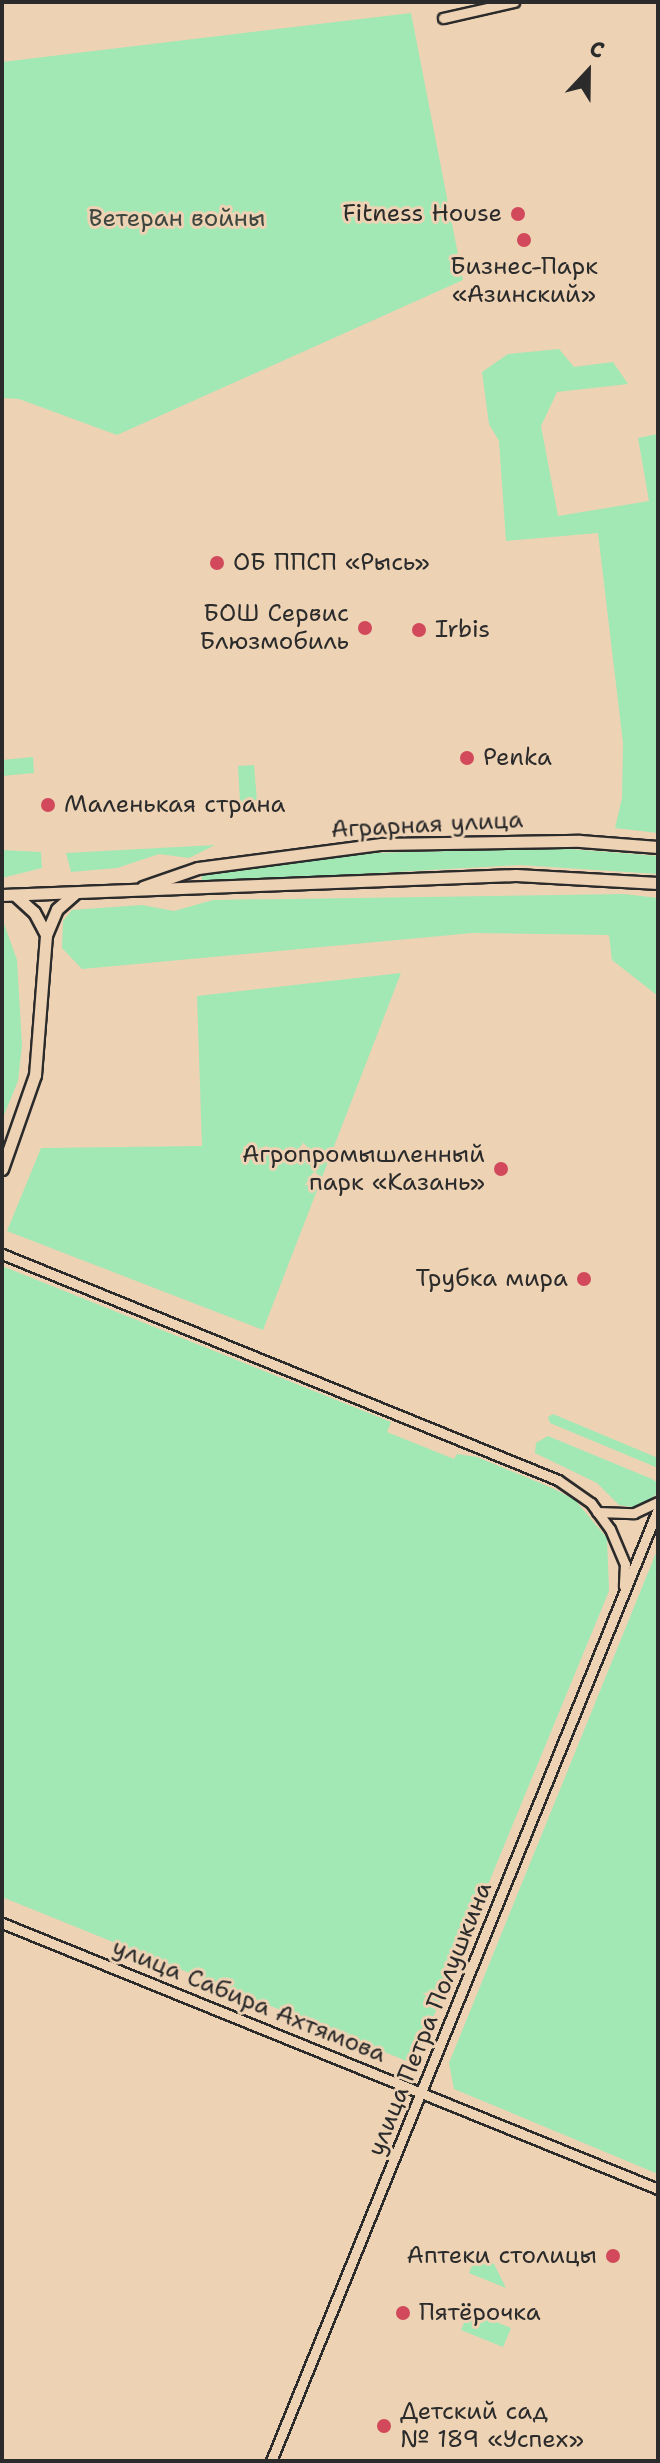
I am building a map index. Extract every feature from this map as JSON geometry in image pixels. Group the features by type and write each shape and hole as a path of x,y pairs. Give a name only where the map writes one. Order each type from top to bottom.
{"street":[{"path":"443,18 514,2"},
{"name":"Аграрная улица","path":"137,889 198,868 420,842 658,847"},
{"path":"198,868 192,884 202,891"},
{"name":"Аграрная улица","path":"2,895 137,889 202,891 516,875 655,884"},
{"path":"2,1169 35,1075 46,935 57,909 75,893"},
{"path":"15,896 34,912 46,935"},
{"path":"2,1254 558,1480 597,1512 625,1564 624,1592"},
{"path":"597,1512 634,1513 658,1502"},
{"name":"улица Петра Полушкина","path":"271,2461 658,1509"},
{"name":"улица Сабира Ахтямова","path":"2,1923 658,2189"}],"green space":[{"name":"Ветеран войны","path":"411,13 463,280 117,435 19,399 2,398 2,62"},
{"path":"559,349 574,367 613,362 628,384 557,392 541,426 558,516 649,501 638,438 658,434 658,833 615,828 622,798 623,743 598,533 506,541 499,441 489,424 482,372 508,354"},
{"path":"33,757 34,773 2,776 2,760"},
{"path":"254,765 257,801 240,802 238,766"},
{"path":"215,845 189,858 159,854 117,868 71,872 66,853"},
{"path":"557,848 658,856 658,874 520,865 202,883 202,872 375,853"},
{"path":"2,850 41,852 42,868 2,878"},
{"path":"624,894 658,898 658,996 612,960 609,935 473,933 82,969 62,948 63,921 72,910 142,905 174,911 213,900"},
{"path":"2,918 17,960 22,1045 18,1081 2,1120"},
{"path":"401,973 263,1330 7,1231 41,1148 202,1146 197,996"},
{"path":"2,1266 391,1422 387,1432 454,1459 457,1454 477,1457 552,1488 575,1500 607,1538 609,1591 414,2064 2,1897"},
{"path":"553,1414 658,1458 658,1468 550,1423 548,1417"},
{"path":"548,1436 652,1479 658,1483 658,1493 639,1508 619,1505 597,1483 535,1453 536,1443"},
{"path":"658,1548 658,2174 454,2089 449,2063"},
{"path":"476,2256 494,2264 506,2288 469,2273"},
{"path":"469,2311 511,2328 503,2347 461,2330"}],"place":[{"name":"Fitness House","path":"518,214"},
{"name":"Бизнес-Парк «Азинский»","path":"524,240"},
{"name":"ОБ ППСП «Рысь»","path":"217,563"},
{"name":"БОШ Сервис Блюзмобиль","path":"365,628"},
{"name":"Irbis","path":"419,630"},
{"name":"Penka","path":"467,758"},
{"name":"Маленькая страна","path":"48,805"},
{"name":"Агропромышленный парк «Казань»","path":"501,1169"},
{"name":"Трубка мира","path":"584,1279"},
{"name":"Аптеки столицы","path":"613,2256"},
{"name":"Пятёрочка","path":"403,2313"},
{"name":"Детский сад № 189 «Успех»","path":"384,2426"}]}
